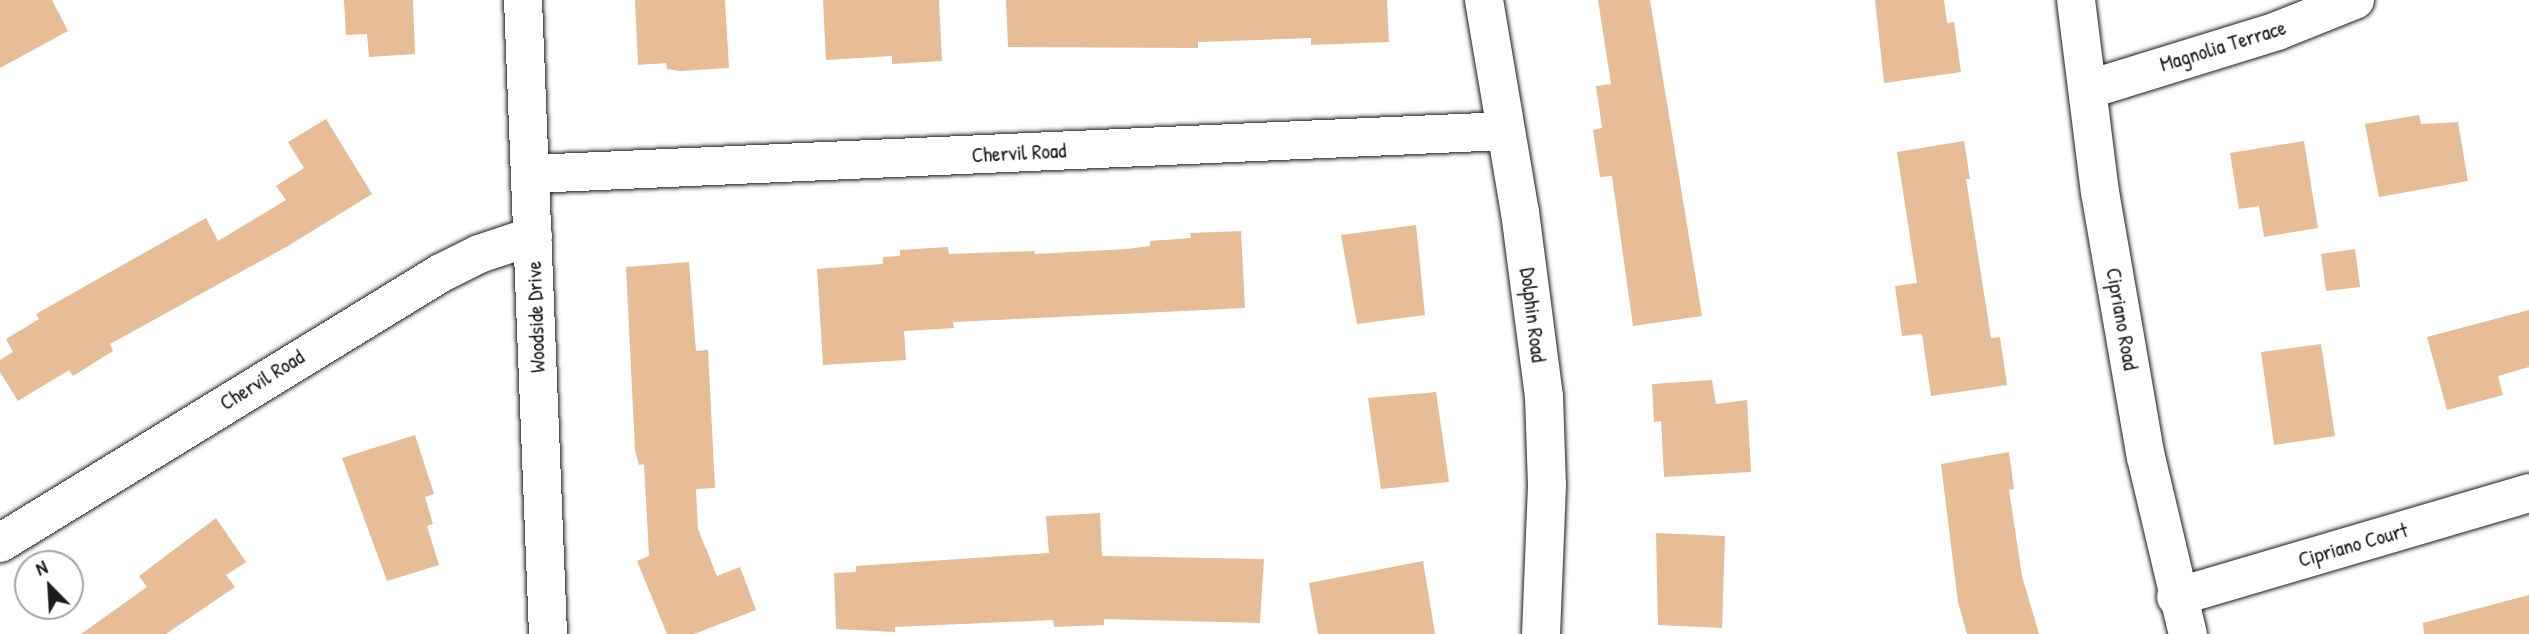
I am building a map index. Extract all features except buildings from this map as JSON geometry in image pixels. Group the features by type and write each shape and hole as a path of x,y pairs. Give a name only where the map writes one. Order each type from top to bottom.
{"street":[{"name":"Woodside Drive","path":"523,0 532,174 548,634"},
{"name":"Dolphin Road","path":"1484,0 1544,396 1547,485 1541,634"},
{"name":"Cipriano Road","path":"2076,0 2090,89 2101,192 2146,457 2176,597 2188,634"},
{"name":"Magnolia Terrace","path":"2090,89 2277,31 2355,0"},
{"name":"Chervil Road","path":"532,174 1505,131"},
{"name":"Chervil Road","path":"0,543 441,273 480,254 533,236"},
{"name":"Cipriano Court","path":"2176,597 2529,493"}]}
